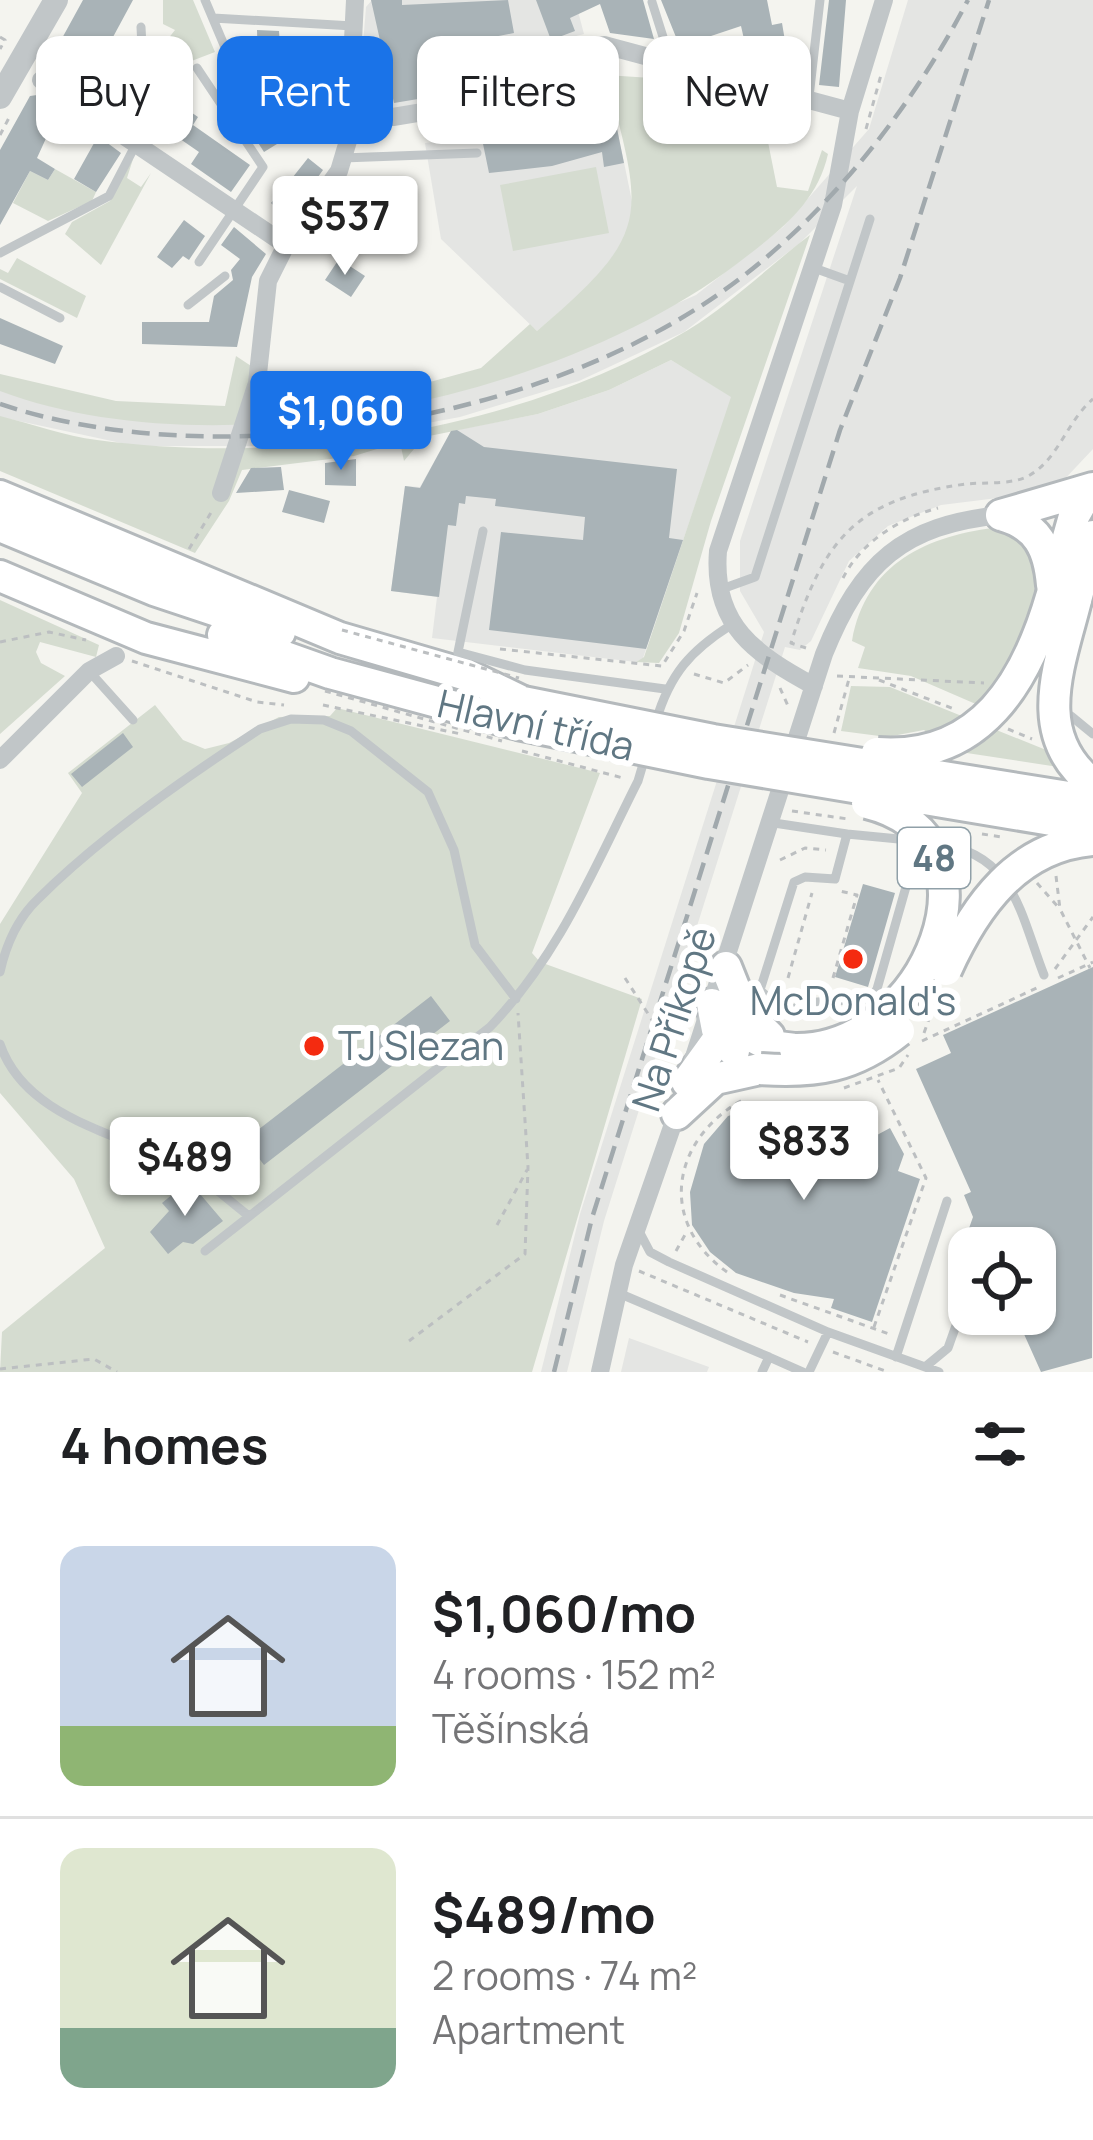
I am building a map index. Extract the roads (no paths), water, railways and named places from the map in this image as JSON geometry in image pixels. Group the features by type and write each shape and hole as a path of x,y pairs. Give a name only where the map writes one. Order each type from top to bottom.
{"main road":[{"name":"48","path":"0,496 331,663"},
{"name":"48","path":"690,748 747,734 901,754 950,743 989,718 1017,686 1033,656 1060,595 1082,513 1001,514"},
{"name":"48","path":"1001,514 1027,524 1040,537 1060,595 1052,714 1071,760 1093,784"},
{"name":"48","path":"0,526 331,663"},
{"name":"Hlavní třída","path":"0,546 331,663 523,702 690,748 1093,827"},
{"name":"48","path":"0,576 146,638 331,663"},
{"name":"48","path":"690,748 1093,801"},
{"name":"48","path":"677,1114 715,1079 775,1051 847,1042 901,1002 932,957 941,931 936,864 915,830 887,809 734,781 690,748"},
{"name":"48","path":"775,1051 834,1069 864,1057 926,1003 979,905 998,886 1058,847 1093,840"},
{"path":"725,967 744,1012 775,1051"},
{"path":"712,1004 721,1038"},
{"path":"721,1038 775,1051"},
{"path":"685,1074 721,1038"}],"street":[{"path":"1,94 6,56 43,22 56,0"},
{"path":"353,36 355,0"},
{"path":"814,686 760,655 731,625 718,590 725,526 814,268 833,205 850,111 884,0"},
{"path":"393,117 471,104 551,54 604,46 643,55"},
{"path":"811,98 850,111"},
{"path":"136,144 286,245"},
{"path":"221,493 257,382 260,281 343,158 345,144"},
{"name":"Na Příkopě","path":"600,1372 624,1265 640,1233 685,1074 773,823 814,686 820,644 891,550 923,530 1001,514"},
{"path":"0,760 89,671 116,656"}],"lane":[{"path":"43,22 66,0"},
{"path":"205,0 220,36"},
{"path":"811,79 820,0"},
{"path":"652,2 663,36"},
{"path":"213,18 353,26"},
{"path":"141,28 141,36"},
{"path":"197,68 263,167 199,262"},
{"path":"0,253 109,196 136,144"},
{"path":"343,158 477,153"},
{"path":"718,590 755,577 870,219"},
{"path":"814,268 850,281"},
{"path":"188,305 226,276"},
{"path":"0,287 60,318"},
{"path":"483,531 458,652 525,670 665,688"},
{"path":"206,1251 490,1027 517,999 546,964 638,781 665,688 695,647 731,625"},
{"path":"89,671 134,721"},
{"path":"1071,716 1093,734"},
{"path":"0,972 5,948 36,900 135,821 260,729 291,719 324,720 351,731 428,792 454,850 476,945 517,999"},
{"path":"773,823 949,845 998,872 1015,890 1045,980"},
{"path":"847,834 836,879 805,877 794,882 765,977 764,998 782,1011 817,1002 870,999 915,860 909,840"},
{"path":"0,1044 6,1063 32,1094 185,1167 249,1216"},
{"path":"896,1357 947,1201"},
{"path":"640,1233 650,1252 828,1332 939,1372"},
{"path":"616,1292 806,1372 828,1332"},
{"path":"925,1367 948,1348 953,1335"},
{"path":"762,1372 769,1357"}],"railway":[{"path":"0,404 80,424 166,435 256,436 346,428 436,412 523,388 604,357 723,291 807,221 913,93 968,0"},
{"path":"554,1372 592,1218 840,430 900,278 989,0"}],"place":[{"name":"McDonald's","path":"853,959"},
{"name":"TJ Slezan","path":"314,1046"}]}
